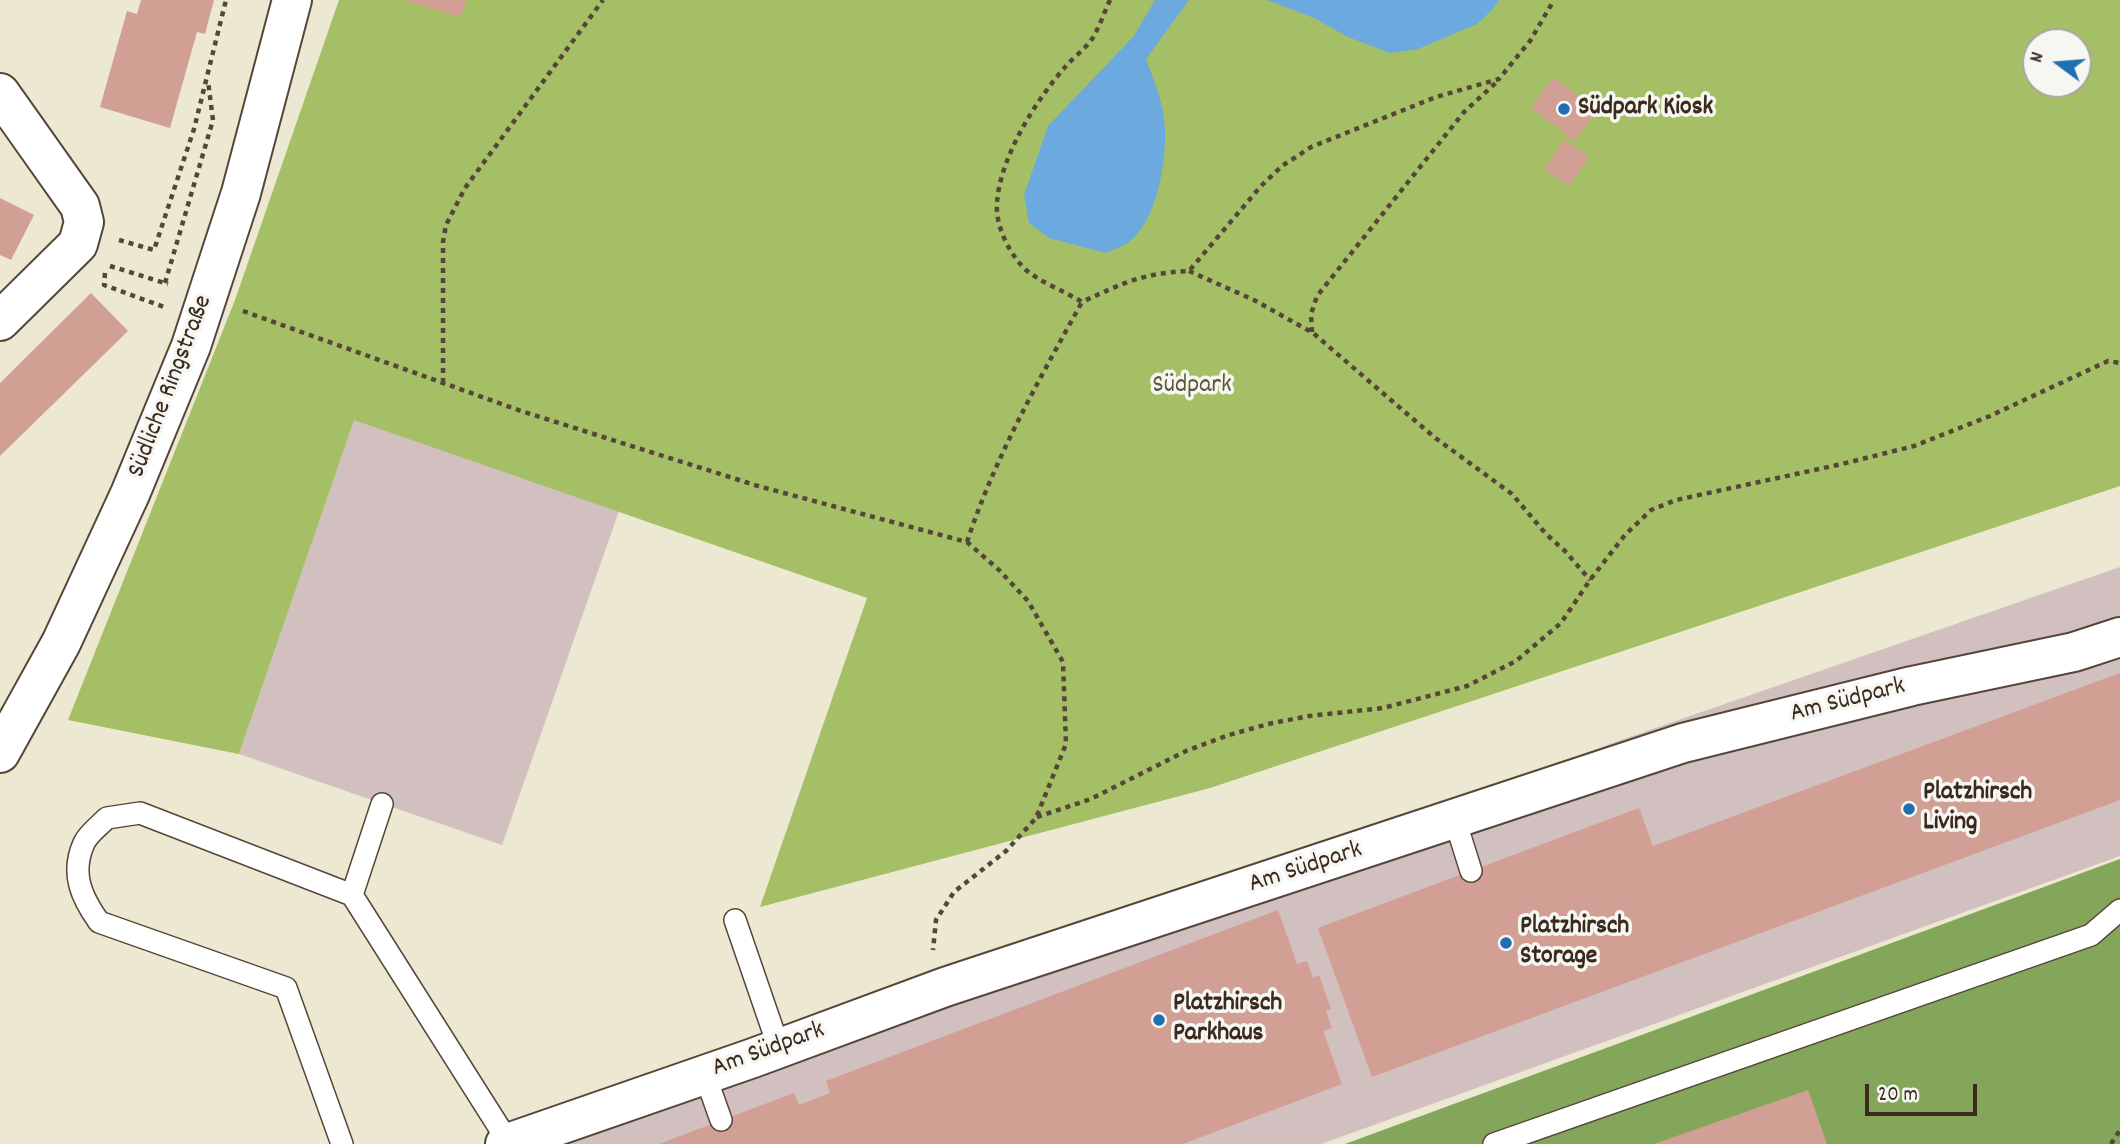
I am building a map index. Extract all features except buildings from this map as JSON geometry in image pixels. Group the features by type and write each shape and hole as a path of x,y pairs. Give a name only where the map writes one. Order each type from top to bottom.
{"street":[{"name":"Südliche Ringstraße","path":"0,753 61,643 130,494 191,346 241,193 285,35 292,0"},
{"path":"0,93 80,206 83,222 78,244 0,321"},
{"name":"Am Südpark","path":"507,1143 945,988 1683,743 1912,687 2074,652 2120,637"}],"lane":[{"path":"352,895 382,804"},
{"path":"342,1144 286,988 99,922 83,900 78,874 85,842 107,818 140,813 352,895 507,1143"},
{"path":"1455,820 1471,871"},
{"path":"1494,1144 2091,935 2120,910"},
{"path":"734,920 779,1048"},
{"path":"705,1075 722,1120"}],"path":[{"path":"115,248 120,240 154,250 194,129 226,0"},
{"path":"443,383 443,242 446,225 465,188 603,0"},
{"path":"1082,302 1027,270 1014,254 1001,230 996,205 1012,150 1029,118 1066,66 1092,40 1110,0"},
{"path":"1312,333 1311,314 1317,296 1464,112 1499,79 1530,41 1553,0"},
{"path":"114,267 166,283 213,120 207,76"},
{"path":"1189,271 1261,186 1282,166 1311,147 1436,97 1499,79"},
{"path":"110,256 105,265 104,285 170,309"},
{"path":"967,542 979,506 1014,428 1082,302 1127,281 1157,272 1189,271 1254,300 1312,333 1434,437 1512,494 1590,580"},
{"path":"240,309 521,411 758,486 967,542 999,570 1028,601 1063,662 1066,744 1036,818 1006,851 954,892 936,919 933,949 945,988"},
{"path":"1036,818 1091,799 1186,751 1229,735 1309,716 1383,708 1467,686 1517,661 1560,623 1625,536 1651,510 1686,498 1914,446 1990,416 2108,361 2120,363"},
{"path":"2111,1144 2120,1130"}],"shaded area":[{"path":"354,419 619,511 502,845 239,754"},
{"path":"2120,567 2120,856 1321,1144 565,1144 1615,742"}],"green space":[{"name":"Südpark","path":"339,0 2120,0 2120,486 1210,788 760,907 867,598 354,420 239,754 68,720 235,300"},
{"path":"2120,859 2120,1144 1345,1144"}],"water":[{"path":"1155,0 1189,0 1146,59 1165,122 1164,159 1158,190 1147,219 1130,241 1106,253 1049,238 1029,223 1024,195 1048,126 1134,36"},
{"path":"1267,0 1499,0 1477,24 1418,49 1390,53"}],"place":[{"name":"Südpark Kiosk","path":"1564,109"},
{"name":"Platzhirsch Living","path":"1909,809"},
{"name":"Platzhirsch Storage","path":"1506,943"},
{"name":"Platzhirsch Parkhaus","path":"1159,1020"}]}
